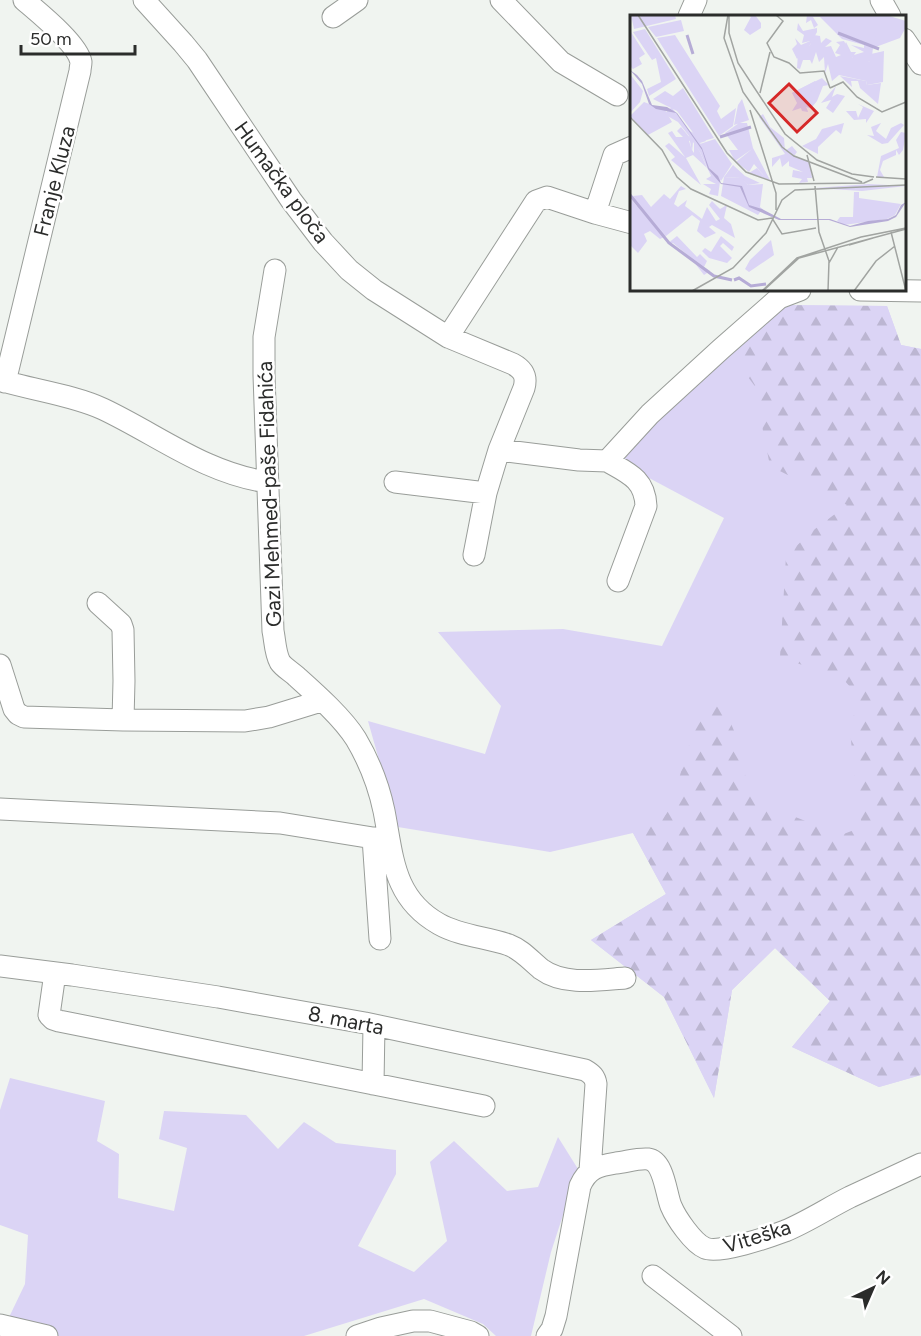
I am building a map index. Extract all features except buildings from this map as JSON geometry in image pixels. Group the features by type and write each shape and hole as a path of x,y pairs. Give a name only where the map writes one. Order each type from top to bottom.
{"street":[{"name":"Franje Kluza","path":"24,0 51,24 76,51 81,61 3,381 100,408 195,459 247,479 267,482"},
{"name":"Humačka ploča","path":"144,0 197,60 291,200 323,242 349,270 374,290 447,337 513,364 525,375 524,388 486,493 474,555"},
{"path":"333,18 357,0"},
{"path":"501,0 561,62 617,95"},
{"path":"689,15 696,0"},
{"path":"880,0 889,15"},
{"path":"906,42 921,64"},
{"path":"595,213 614,155 630,148"},
{"path":"447,337 536,201 547,197 630,222"},
{"name":"Gazi Mehmed-paše Fidahića","path":"275,270 264,337 273,631 280,661 347,726 366,759 383,810 380,839 380,939"},
{"path":"607,461 650,414 721,349 779,298 797,291"},
{"path":"906,291 921,291"},
{"path":"500,450 607,461 634,476 646,498 646,506 618,581"},
{"path":"395,482 486,493"},
{"path":"98,603 121,624 123,630 123,720"},
{"path":"0,665 14,708 24,717 256,720 321,701"},
{"path":"0,809 279,823 380,839"},
{"name":"Gazi Mehmed-paše Fidahića","path":"380,839 402,886 413,903 426,916 439,924 452,930 511,946 523,952 542,969 562,978 590,981 625,978"},
{"name":"8. marta","path":"0,966 218,997 375,1025 585,1070 595,1078 596,1084 590,1171"},
{"path":"55,973 49,1015 59,1021 484,1106"},
{"path":"373,1084 375,1025"},
{"name":"Viteška","path":"590,1171 600,1166 647,1159 655,1162 660,1169 671,1205 681,1223 698,1244 713,1250 786,1230 849,1197 921,1164"},
{"path":"547,1336 556,1316 580,1186 590,1171"},
{"path":"653,1276 731,1336"},
{"path":"357,1336 412,1321 430,1321 478,1336"},
{"path":"0,1326 47,1336"}],"green space":[{"path":"776,305 887,306 901,345 921,349 921,1075 879,1087 792,1047 830,1001 775,948 732,990 714,1098 664,997 591,940 666,894 633,833 550,852 398,827 368,721 485,754 501,706 438,632 563,629 662,646 724,518 621,463 678,393"},
{"path":"776,305 887,306 901,345 921,349 921,1075 879,1087 792,1047 830,1001 775,948 732,990 714,1098 664,997 591,940 666,894 633,833 660,822 672,806 684,760 707,700 726,712 738,740 749,794 770,807 841,835 862,827 855,785 850,729 859,697 844,680 780,657 786,556 811,532 847,505 770,466 754,385 727,349"},
{"path":"10,1078 105,1101 97,1141 119,1154 118,1198 174,1211 187,1148 159,1139 164,1111 246,1115 278,1149 304,1122 336,1143 396,1150 396,1174 358,1246 414,1272 447,1241 430,1162 454,1141 507,1191 538,1187 558,1137 578,1169 551,1252 531,1336 496,1336 483,1324 424,1299 304,1336 0,1336 25,1284 28,1235 0,1225 0,1110"}]}
